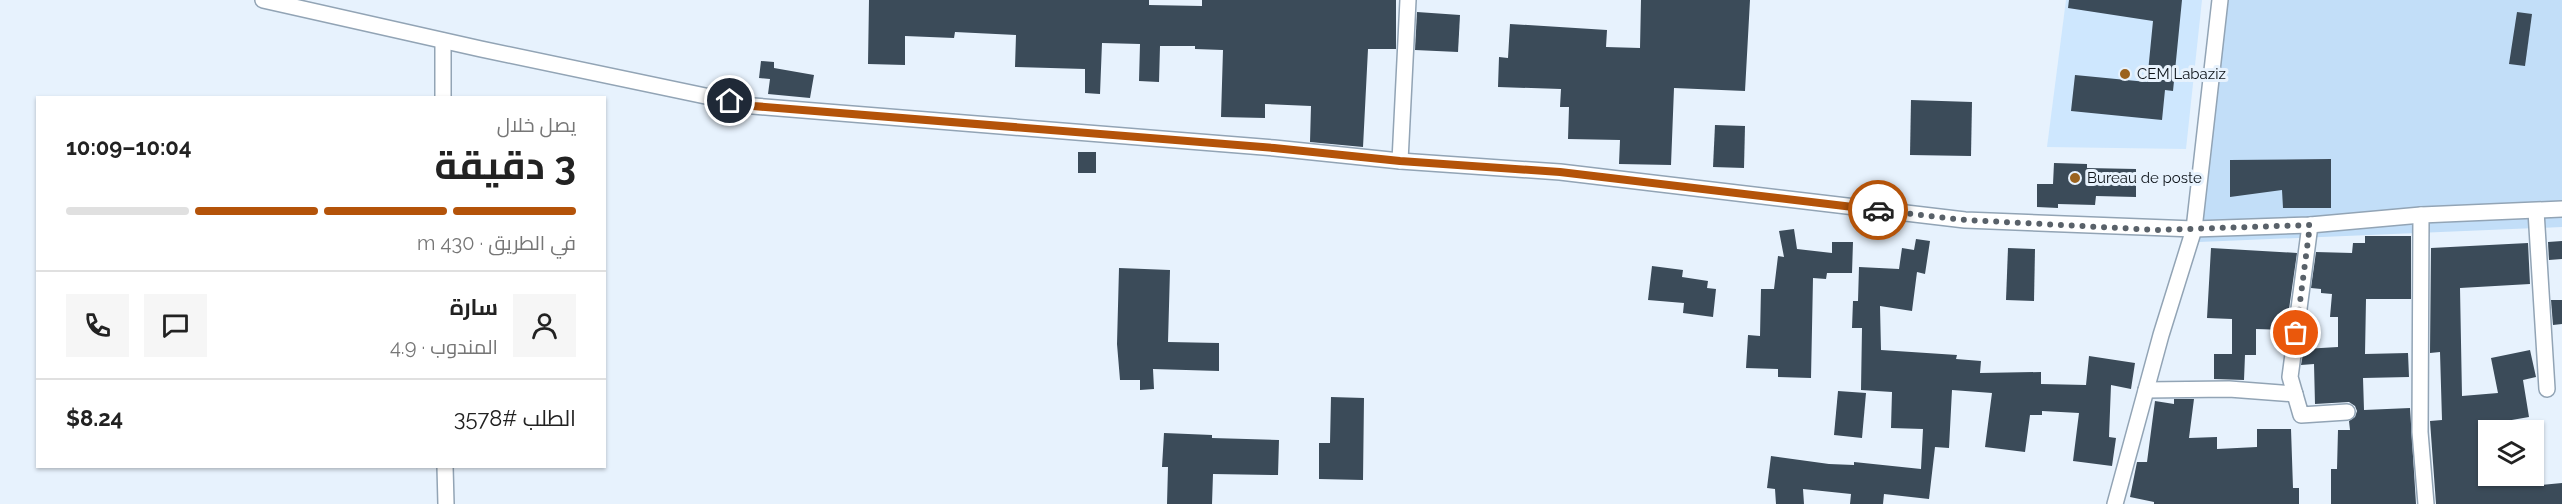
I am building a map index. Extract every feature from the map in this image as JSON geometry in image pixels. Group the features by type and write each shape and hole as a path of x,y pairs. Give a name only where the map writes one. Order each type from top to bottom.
{"street":[{"path":"263,0 443,41 753,106 1264,147 1400,161 1560,172 1965,220 2194,230 2310,225 2421,215 2562,209"},
{"path":"1400,161 1408,0"},
{"path":"2115,504 2194,230 2220,0"},
{"path":"443,41 443,96"},
{"path":"2536,211 2547,389"},
{"path":"2421,215 2420,432 2426,504"},
{"path":"2310,225 2290,377 2301,415 2347,412"},
{"path":"2146,390 2229,389 2295,394"},
{"path":"445,468 446,504"}],"shaded area":[{"name":"CEM Labaziz","path":"2066,0 2202,0 2186,149 2047,147"},
{"path":"2227,0 2562,0 2562,227 2199,242"}],"building":[{"path":"869,0 1149,0 1149,5 1202,6 1202,0 1396,0 1396,49 1368,49 1363,147 1310,142 1311,106 1265,104 1265,118 1221,117 1223,50 1195,49 1195,46 1160,46 1159,82 1139,81 1140,44 1102,43 1100,94 1085,93 1085,69 1015,67 1016,35 955,32 954,38 905,36 905,65 868,64"},
{"path":"1641,0 1750,0 1745,91 1674,88 1671,165 1619,164 1620,140 1568,139 1569,107 1560,107 1561,89 1498,87 1499,57 1508,58 1510,24 1607,30 1606,47 1640,48"},
{"path":"2069,0 2182,0 2173,91 2165,90 2162,120 2071,111 2075,75 2147,82 2153,21 2068,8"},
{"path":"1417,12 1460,15 1458,52 1415,50"},
{"path":"2517,12 2532,14 2525,66 2509,64"},
{"path":"761,61 774,62 774,68 814,75 810,98 768,94 770,79 759,78"},
{"path":"1911,100 1972,102 1971,156 1910,155"},
{"path":"1715,125 1745,126 1744,168 1713,167"},
{"path":"1078,152 1096,152 1096,173 1078,173"},
{"path":"2331,159 2331,208 2283,208 2282,190 2230,197 2230,160"},
{"path":"2054,163 2087,164 2087,168 2136,169 2136,197 2096,196 2095,205 2058,204 2058,208 2037,207 2037,184 2053,184"},
{"path":"1794,229 1797,249 1832,253 1832,242 1853,242 1852,273 1827,273 1826,279 1813,278 1811,378 1778,377 1778,369 1746,368 1748,335 1760,336 1761,289 1774,289 1778,256 1784,257 1779,231"},
{"path":"2365,236 2411,236 2411,299 2366,299 2365,354 2408,353 2409,377 2363,378 2364,410 2410,408 2416,504 2331,504 2331,469 2337,469 2338,430 2350,430 2349,421 2355,417 2357,411 2355,406 2349,402 2315,404 2314,364 2301,365 2304,349 2338,347 2338,317 2330,317 2332,294 2321,293 2321,289 2311,288 2316,252 2352,253 2353,243 2365,243"},
{"path":"1916,239 1930,241 1925,274 1917,272 1912,311 1880,306 1881,350 1957,355 1956,359 1981,361 1980,373 2041,372 2041,384 2086,385 2089,356 2135,363 2131,389 2111,385 2109,437 2116,438 2112,466 2073,461 2079,413 2042,411 2042,415 2030,415 2025,452 1985,447 1992,393 1952,390 1949,448 1935,447 1929,499 1884,494 1883,504 1850,504 1851,494 1803,489 1804,504 1776,504 1775,489 1767,488 1771,456 1829,464 1854,465 1854,462 1921,469 1923,429 1891,428 1892,392 1861,390 1862,328 1852,328 1853,301 1858,301 1859,267 1899,269 1902,248 1914,250"},
{"path":"2562,241 2562,259 2549,260 2548,242"},
{"path":"2528,243 2530,284 2460,288 2462,396 2498,393 2491,358 2530,350 2536,377 2523,380 2529,417 2512,420 2478,420 2478,486 2544,486 2562,483 2562,504 2436,504 2430,421 2442,420 2440,352 2430,353 2431,248"},
{"path":"2008,248 2035,249 2034,301 2006,300"},
{"path":"2211,248 2297,253 2286,330 2256,329 2256,355 2245,355 2244,380 2214,379 2214,354 2232,354 2232,319 2207,318"},
{"path":"1652,266 1683,270 1682,277 1708,281 1707,288 1716,289 1713,317 1683,313 1684,303 1648,300"},
{"path":"1119,268 1170,270 1168,342 1219,343 1219,371 1153,369 1154,389 1140,390 1140,380 1120,380 1117,344"},
{"path":"2551,300 2562,300 2562,324 2553,325"},
{"path":"1838,391 1866,393 1862,438 1834,435"},
{"path":"1331,397 1364,398 1363,480 1319,479 1319,443 1330,443"},
{"path":"2174,399 2194,399 2189,438 2217,437 2217,449 2257,447 2257,429 2291,429 2293,488 2299,488 2299,504 2154,504 2154,502 2130,497 2137,462 2147,462 2155,401 2174,404"},
{"path":"1164,433 1212,435 1212,438 1279,440 1278,475 1213,474 1212,504 1167,504 1168,467 1162,467"}],"way so far":[{"path":"1878,210 1965,220 2157,230 2310,225 2296,333"}],"place":[{"name":"CEM Labaziz","path":"2125,74"},
{"name":"Bureau de poste","path":"2075,178"}],"route":[{"path":"730,101 753,106 1274,148 1400,161 1560,172 1878,210"}]}
